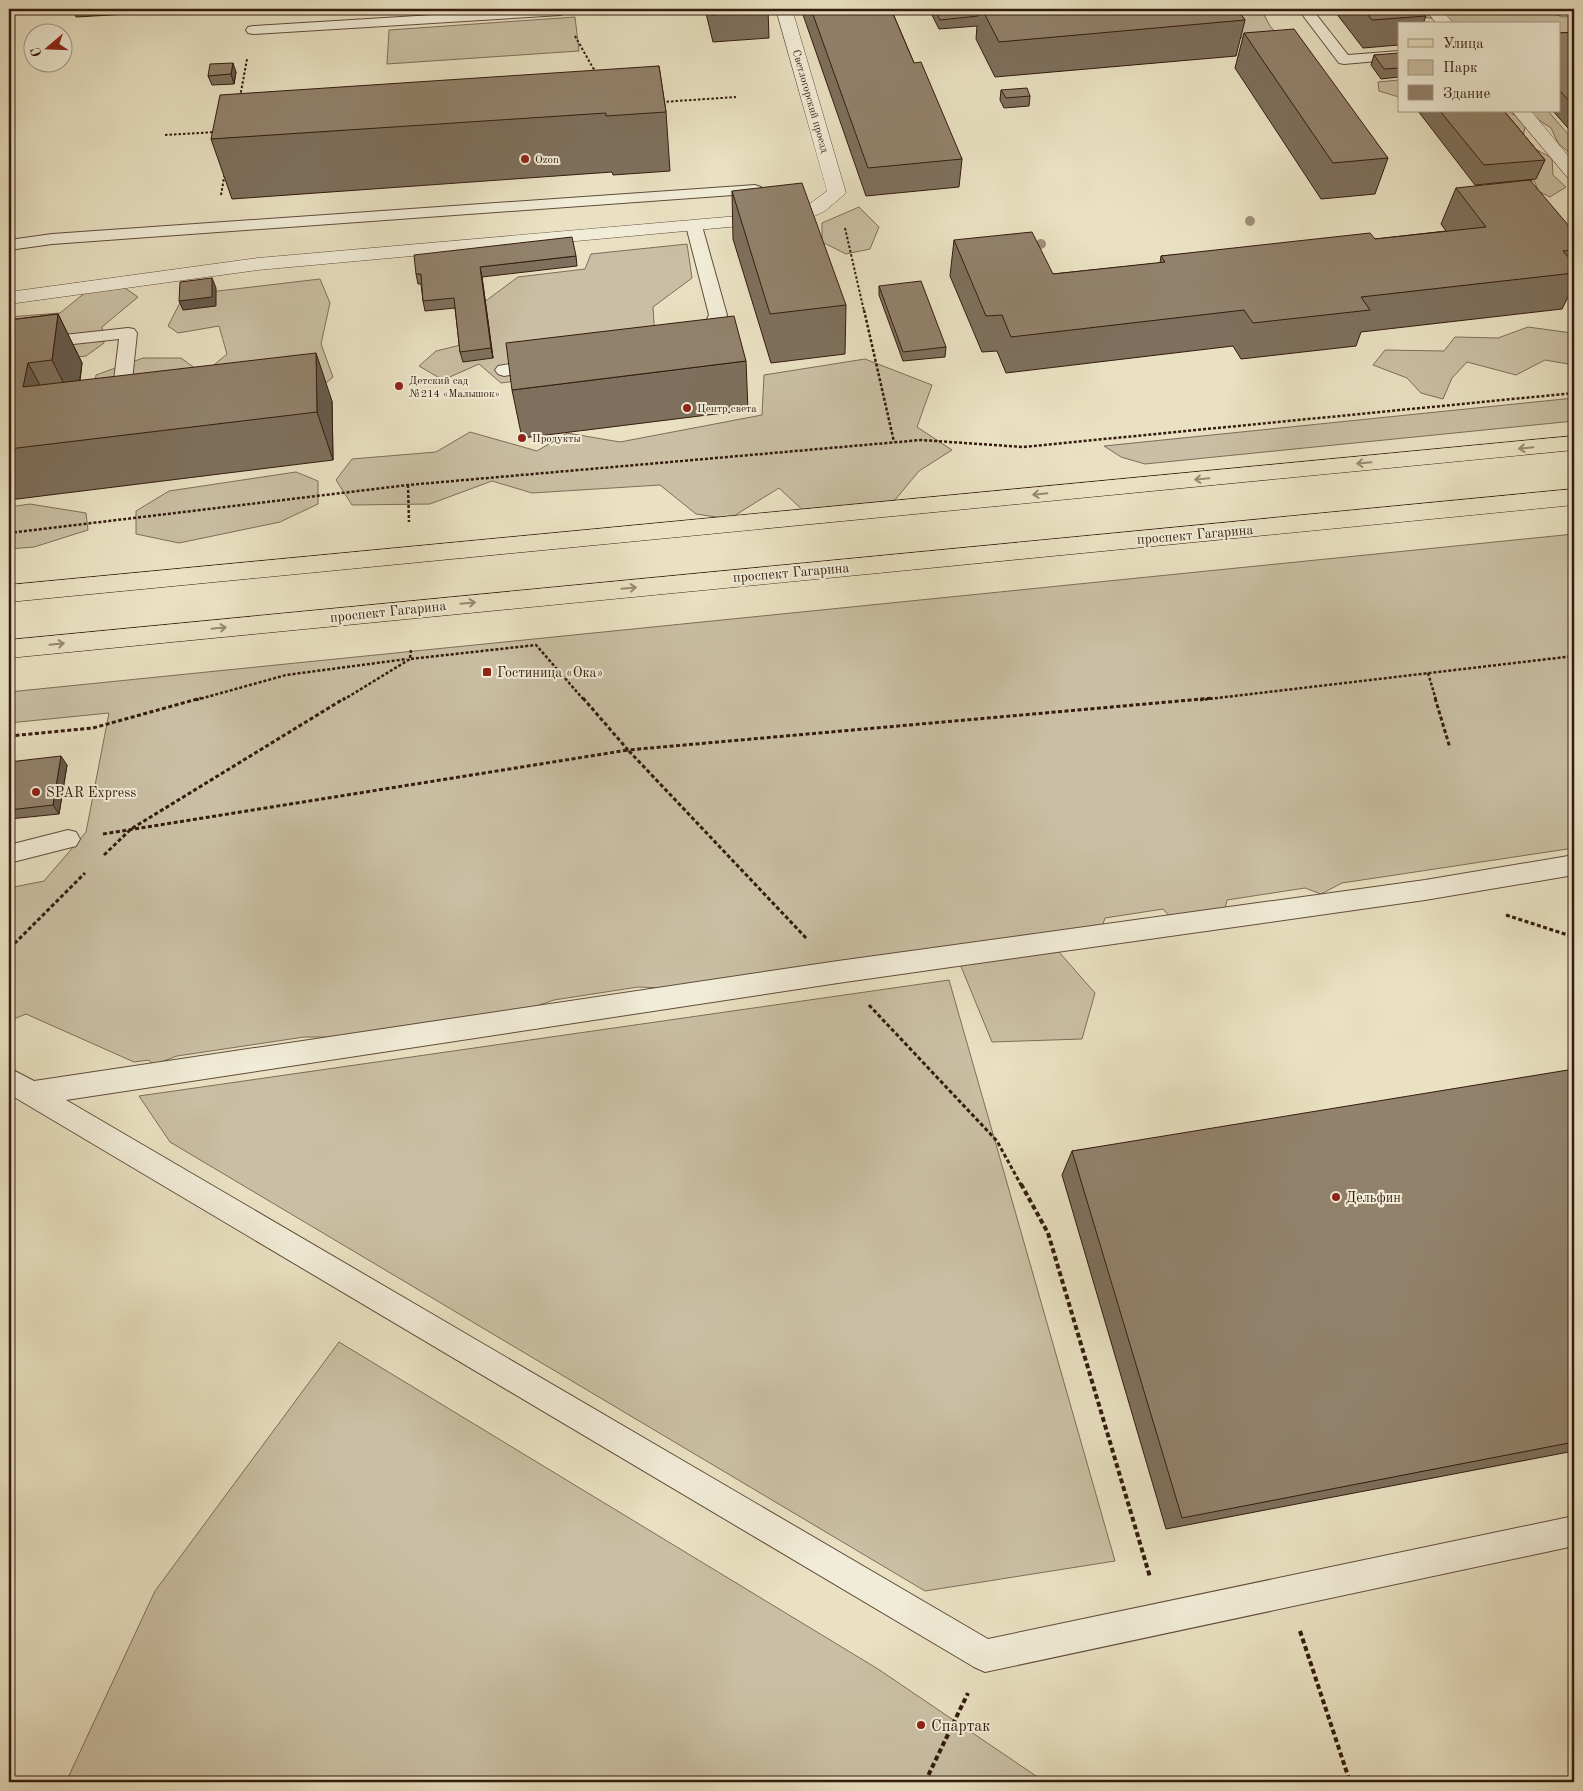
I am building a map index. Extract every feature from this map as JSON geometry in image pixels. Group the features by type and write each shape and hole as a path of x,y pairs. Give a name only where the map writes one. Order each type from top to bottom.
{"main road":[{"path":"9,594 1574,443"},
{"name":"проспект Гагарина","path":"9,649 1574,497"}],"street":[{"name":"Светлогорский проезд","path":"784,9 837,194"},
{"path":"1433,9 1444,22"},
{"path":"1522,112 1574,174"},
{"path":"9,298 258,264 799,216 818,207 837,194"}],"lane":[{"path":"1305,9 1344,60 1398,55"},
{"path":"253,30 561,10"},
{"path":"9,245 52,239 755,190"},
{"path":"685,348 704,346 718,315 694,226"},
{"path":"9,346 128,333 121,397 149,394"},
{"path":"504,370 561,363"},
{"path":"9,854 68,839"},
{"path":"20,1086 1424,890 1574,865"},
{"path":"20,1086 985,1656 1574,1531"}],"path":[{"path":"561,10 593,68 600,74"},
{"path":"239,103 253,30"},
{"path":"654,102 736,97"},
{"path":"165,135 224,131"},
{"path":"214,228 226,170"},
{"path":"837,194 894,442"},
{"path":"9,533 408,485 922,440 1023,447 1574,393"},
{"path":"408,485 409,530"},
{"path":"9,736 94,728 286,674 536,645 628,750 997,1141 1048,1234 1163,1618"},
{"path":"410,659 411,650"},
{"path":"68,839 628,750 1207,699 1574,656"},
{"path":"103,855 132,829 410,659"},
{"path":"1428,673 1450,748"},
{"path":"9,946 89,868"},
{"path":"1288,1592 1350,1782"},
{"path":"925,1782 985,1656"}],"green space":[{"path":"1224,9 1262,11 1270,26 1290,50 1244,39 1221,26"},
{"path":"1377,9 1531,9 1564,17 1574,16 1574,47 1560,47 1560,22 1453,22"},
{"path":"575,17 579,51 387,64 389,30"},
{"path":"1398,80 1398,97 1379,91 1378,82"},
{"path":"1476,112 1510,112 1526,122 1522,142 1552,158 1553,175 1566,187 1550,197 1538,191 1535,182 1509,170"},
{"path":"1527,112 1549,112 1574,141 1574,157 1558,143 1551,128"},
{"path":"859,207 879,227 870,249 846,254 822,242 822,223"},
{"path":"687,244 692,278 653,307 655,339 587,372 501,383 479,364 443,380 419,366 436,351 473,342 468,314 518,277 585,269 591,254"},
{"path":"320,279 330,303 321,344 333,377 306,400 91,410 96,375 143,358 181,358 203,374 227,354 219,326 178,333 168,326 184,295"},
{"path":"122,286 138,297 102,327 104,343 86,356 9,365 9,317 60,313 86,292"},
{"path":"1528,327 1572,333 1574,336 1574,365 1545,360 1516,375 1467,362 1452,378 1443,399 1421,393 1407,378 1373,365 1385,350 1444,351 1455,337 1498,338"},
{"path":"865,359 932,385 917,427 952,450 919,471 890,506 811,518 779,488 729,519 696,514 660,485 532,493 492,481 430,504 352,505 336,480 352,459 436,452 470,432 537,451 567,433 620,442 762,415 764,375"},
{"path":"1574,398 1574,421 1145,464 1121,457 1104,446"},
{"path":"296,472 318,481 318,504 280,522 179,543 136,534 136,511 169,491"},
{"path":"30,504 86,513 88,530 34,547 9,549 9,507"},
{"path":"1574,534 1574,848 1342,883 1321,894 1305,888 1227,900 1225,908 1171,918 1163,909 1105,918 1102,927 1045,936 1095,993 1082,1039 992,1042 953,947 687,989 638,987 554,1000 505,1017 353,1037 304,1037 177,1056 153,1065 149,1060 134,1062 26,1014 9,1021 9,888 44,881 86,832 109,713 9,723 9,692"},
{"path":"949,980 1115,1561 925,1591 170,1142 139,1096"},
{"path":"339,1342 878,1669 1045,1782 66,1782 155,1591"}],"building":[{"path":"710,9 768,9 768,11 712,15"},
{"path":"811,9 891,9 914,63 921,62 962,159 868,168"},
{"path":"934,9 979,9 978,16 940,20"},
{"path":"982,9 1237,9 1245,20 999,42"},
{"path":"1363,9 1420,9 1426,16 1372,20"},
{"path":"1294,29 1388,158 1333,163 1244,33"},
{"path":"1574,32 1574,106 1560,91 1560,33"},
{"path":"1398,53 1398,68 1384,69 1374,55"},
{"path":"233,63 231,74 208,76 210,64"},
{"path":"659,66 666,112 606,116 606,113 211,139 220,95"},
{"path":"1027,88 1030,96 1006,98 1001,90"},
{"path":"1441,112 1505,112 1545,160 1484,165"},
{"path":"1530,180 1574,232 1574,250 1563,251 1574,264 1574,273 1361,297 1370,310 1253,323 1244,310 1011,337 1002,315 986,316 954,240 1032,232 1053,274 1165,262 1161,256 1370,233 1375,239 1486,227 1456,188"},
{"path":"802,183 846,305 770,314 732,191"},
{"path":"572,237 576,256 480,267 491,348 460,352 454,298 423,301 421,274 416,274 414,255"},
{"path":"212,278 212,297 179,301 180,282"},
{"path":"921,281 946,347 903,352 879,286"},
{"path":"58,314 52,360 28,363 23,387 316,353 317,412 9,449 9,320"},
{"path":"734,316 746,361 512,390 506,343"},
{"name":"SPAR Express","path":"61,756 53,805 9,810 9,762"},
{"path":"1568,1070 1574,1081 1574,1442 1182,1518 1072,1151"}],"place":[{"name":"Ozon","path":"525,159"},
{"name":"Детский сад №214 «Малышок»","path":"399,386"},
{"name":"Центр света","path":"687,408"},
{"name":"Продукты","path":"522,438"},
{"name":"Гостиница «Ока»","path":"487,672"},
{"name":"SPAR Express","path":"36,792"},
{"name":"Дельфин","path":"1336,1197"},
{"name":"Спартак","path":"921,1725"}]}
